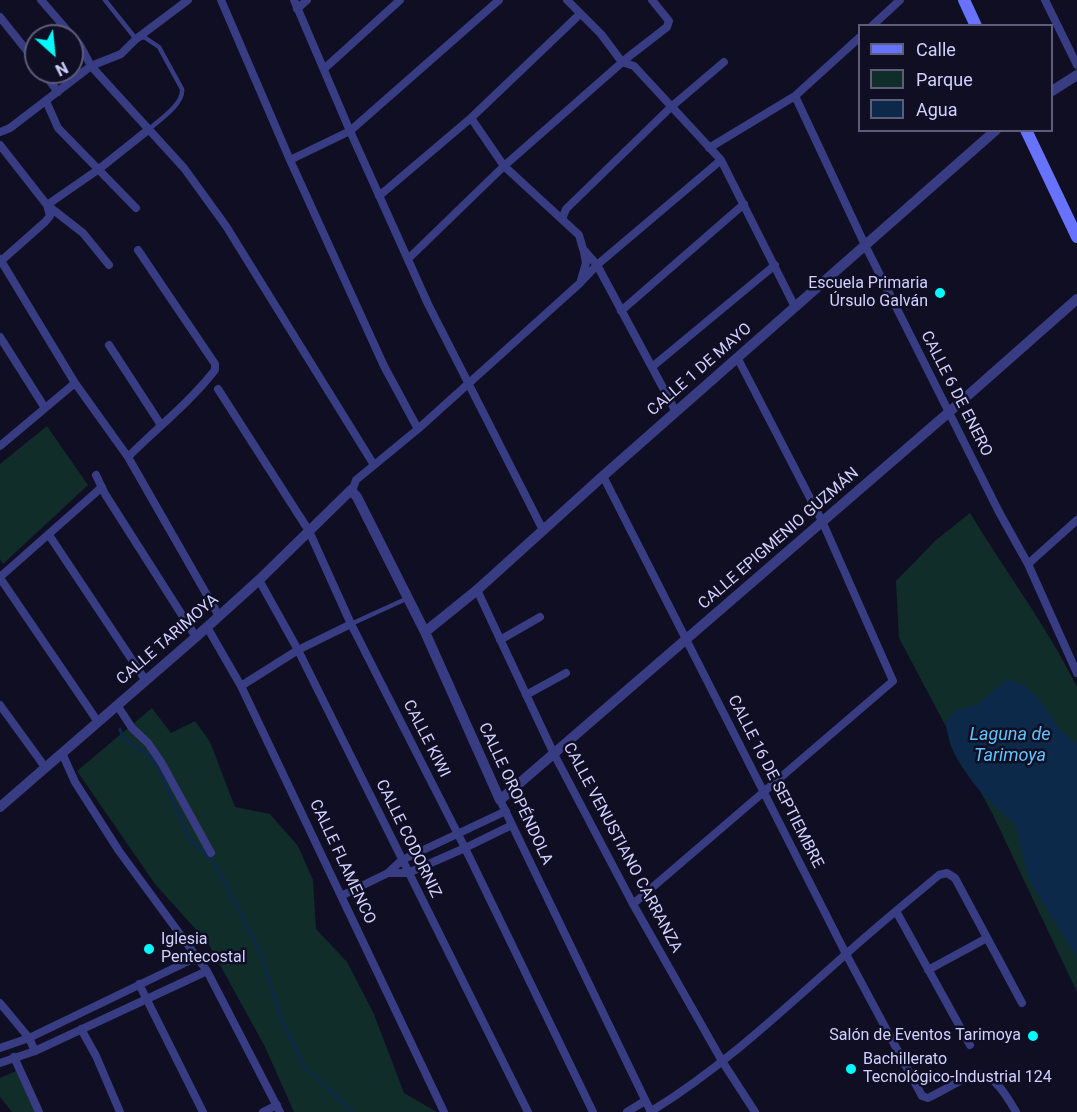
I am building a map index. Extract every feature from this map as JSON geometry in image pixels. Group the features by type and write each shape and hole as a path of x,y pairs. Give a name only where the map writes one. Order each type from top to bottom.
{"main road":[{"path":"964,0 975,24"},
{"path":"1027,132 1077,237"}],"street":[{"path":"41,0 80,45 92,66 184,168 226,226 374,465"},
{"path":"0,132 10,128 92,66 121,54 136,39 188,0"},
{"path":"220,0 384,366 418,429"},
{"path":"307,0 296,4 350,131 428,304 543,530"},
{"path":"324,69 400,0"},
{"path":"290,160 350,131 499,0"},
{"path":"567,0 602,34 622,62 634,66 721,160 795,307"},
{"path":"408,259 504,166 622,62 667,27 669,21 652,0"},
{"path":"874,24 900,0"},
{"path":"1045,0 1077,65"},
{"path":"380,196 471,118 580,14"},
{"path":"0,17 24,47"},
{"path":"709,148 795,96 858,39"},
{"path":"632,55 634,66"},
{"path":"562,219 566,208 671,107 724,62"},
{"path":"1053,90 1077,75"},
{"path":"52,84 58,92"},
{"name":"CALLE 6 DE ENERO","path":"795,96 948,413 1028,564 1077,673"},
{"path":"46,101 58,128 136,208"},
{"path":"471,118 504,166 579,235 586,263 579,284"},
{"path":"47,205 99,169 148,130"},
{"name":"CALLE 1 DE MAYO","path":"425,632 477,590 737,357 994,132"},
{"path":"0,145 47,205 83,233 109,265"},
{"path":"352,490 356,480 470,383 597,265 721,160"},
{"path":"621,311 744,204"},
{"path":"47,205 50,216 45,222 1,260 75,382 128,457 219,616"},
{"path":"583,249 597,265 675,412"},
{"path":"128,457 196,394 215,370 215,364 138,250"},
{"path":"652,367 775,265"},
{"name":"CALLE EPIGMENIO GUZMÁN","path":"500,800 1077,299"},
{"path":"0,337 45,408"},
{"path":"109,345 161,425"},
{"path":"633,904 893,680 822,522 737,357"},
{"path":"0,446 75,382"},
{"name":"CALLE KIWI","path":"218,389 309,531 351,624 465,848 593,1112"},
{"path":"96,475 196,637"},
{"name":"CALLE 16 DE SEPTIEMBRE","path":"603,476 846,954 922,1096 926,1099 966,1077 988,1076 996,1081 1016,1112"},
{"path":"98,722 0,578 102,487"},
{"name":"CALLE TARIMOYA","path":"0,807 196,637 352,490"},
{"name":"CALLE OROPÉNDOLA","path":"352,490 425,632 500,800 650,1112"},
{"path":"1028,564 1077,520"},
{"path":"49,535 146,681"},
{"name":"CALLE CODORNIZ","path":"259,579 298,650 528,1112"},
{"name":"CALLE VENUSTIANO CARRANZA","path":"477,590 554,754 633,904 722,1061 755,1112"},
{"path":"500,640 540,617"},
{"path":"242,686 298,650 351,624"},
{"name":"CALLE FLAMENCO","path":"207,627 242,686 444,1112"},
{"path":"526,695 566,673"},
{"path":"0,705 45,768"},
{"path":"117,705 132,728 148,743 161,762 211,853"},
{"path":"62,753 75,782 119,851 207,971 279,1109 263,1112"},
{"path":"341,896 388,873 402,860 506,811"},
{"path":"388,873 408,873 512,825"},
{"path":"650,1112 694,1084 782,1012 939,875 947,873 955,878 1022,1004"},
{"path":"896,911 970,1046"},
{"path":"928,970 987,938"},
{"path":"0,1048 28,1038 197,957"},
{"path":"0,1063 35,1051 207,971"},
{"path":"139,984 203,1112"},
{"path":"0,1003 28,1038 35,1051"},
{"path":"81,1029 96,1056 120,1112"},
{"path":"14,1057 39,1112"},
{"path":"627,1112 645,1101"}],"lane":[{"path":"105,0 136,39 144,37 159,47 183,88 183,95 178,102 148,130"},
{"path":"351,624 408,598"}],"green space":[{"path":"47,426 88,485 3,564 0,559 0,464"},
{"path":"970,513 1039,620 1077,687 1077,992 994,817 899,638 896,581 936,540"},
{"path":"152,708 171,733 195,721 210,742 235,807 270,814 298,846 313,880 316,929 347,962 374,1014 404,1093 437,1112 294,1112 265,1047 208,943 155,884 77,771"},
{"path":"16,1071 35,1112 12,1112 0,1097 0,1078"}],"water":[{"name":"Laguna de Tarimoya","path":"1007,679 1026,687 1038,698 1061,730 1077,744 1077,958 1029,880 1015,823 988,800 972,781 953,751 945,723 955,710 977,705"}],"waterway":[{"path":"120,729 123,739 146,753 159,769 189,838 217,867 261,954 280,1016 304,1066 353,1112"}],"place":[{"name":"Escuela Primaria Úrsulo Galván","path":"940,293"},
{"name":"Iglesia Pentecostal","path":"149,949"},
{"name":"Salón de Eventos Tarimoya","path":"1033,1036"},
{"name":"Bachillerato Tecnológico-Industrial 124","path":"851,1069"}]}
